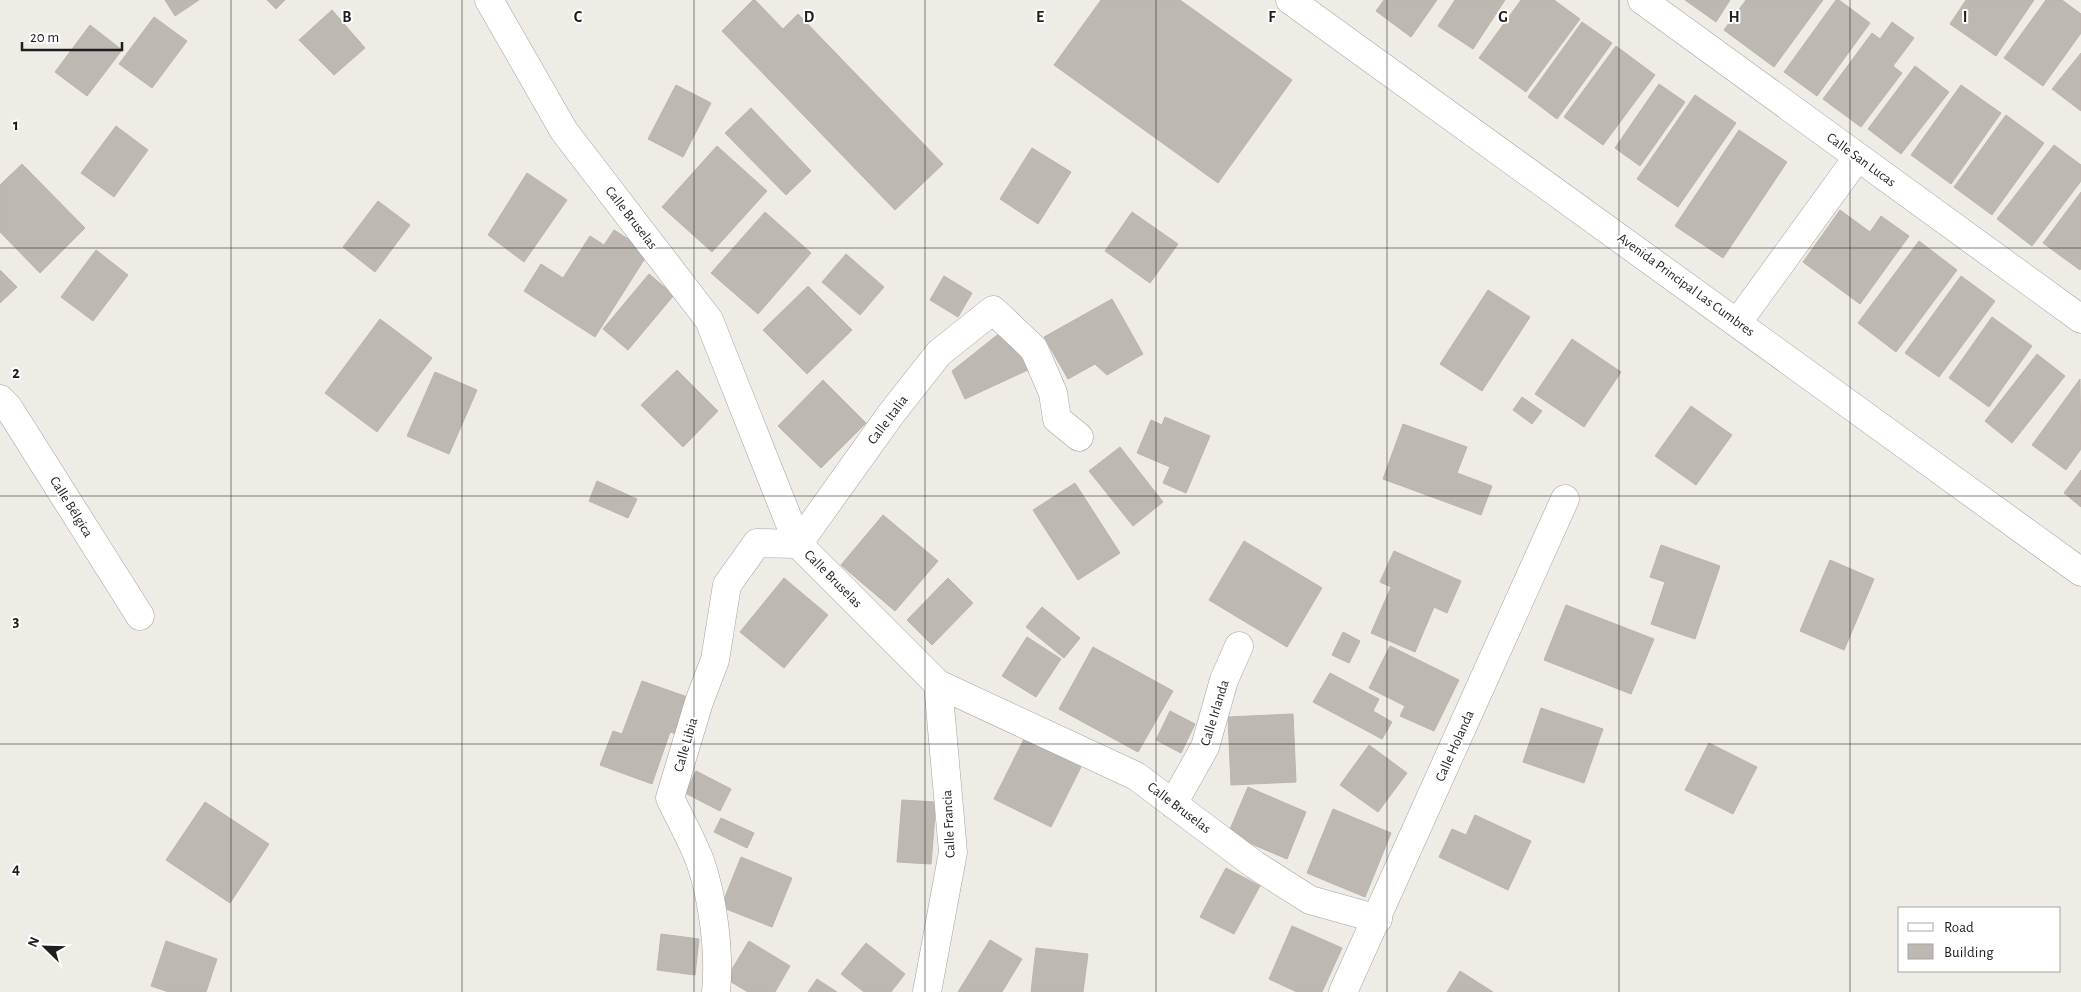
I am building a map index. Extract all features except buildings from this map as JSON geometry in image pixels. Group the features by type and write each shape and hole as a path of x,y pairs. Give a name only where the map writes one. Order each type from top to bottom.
{"street":[{"name":"Calle Bruselas","path":"489,0 564,131 709,320 798,544 938,684 1136,776 1255,865 1310,900 1378,919"},
{"name":"Avenida Principal Las Cumbres","path":"1290,0 1738,322 2081,572"},
{"name":"Calle San Lucas","path":"1642,0 2081,319"},
{"path":"1738,322 1857,158"},
{"name":"Calle Italia","path":"798,544 891,414 939,353 994,310 1034,348 1053,393 1057,419 1080,437"},
{"name":"Calle Bélgica","path":"0,399 8,407 140,616"},
{"name":"Calle Holanda","path":"1344,992 1565,500"},
{"name":"Calle Libia","path":"716,992 718,975 710,903 700,861 670,798 698,702 715,660 727,585 757,543 798,544"},
{"name":"Calle Irlanda","path":"1173,804 1205,747 1224,680 1239,646"},
{"name":"Calle Francia","path":"927,992 953,852 938,684"}]}
